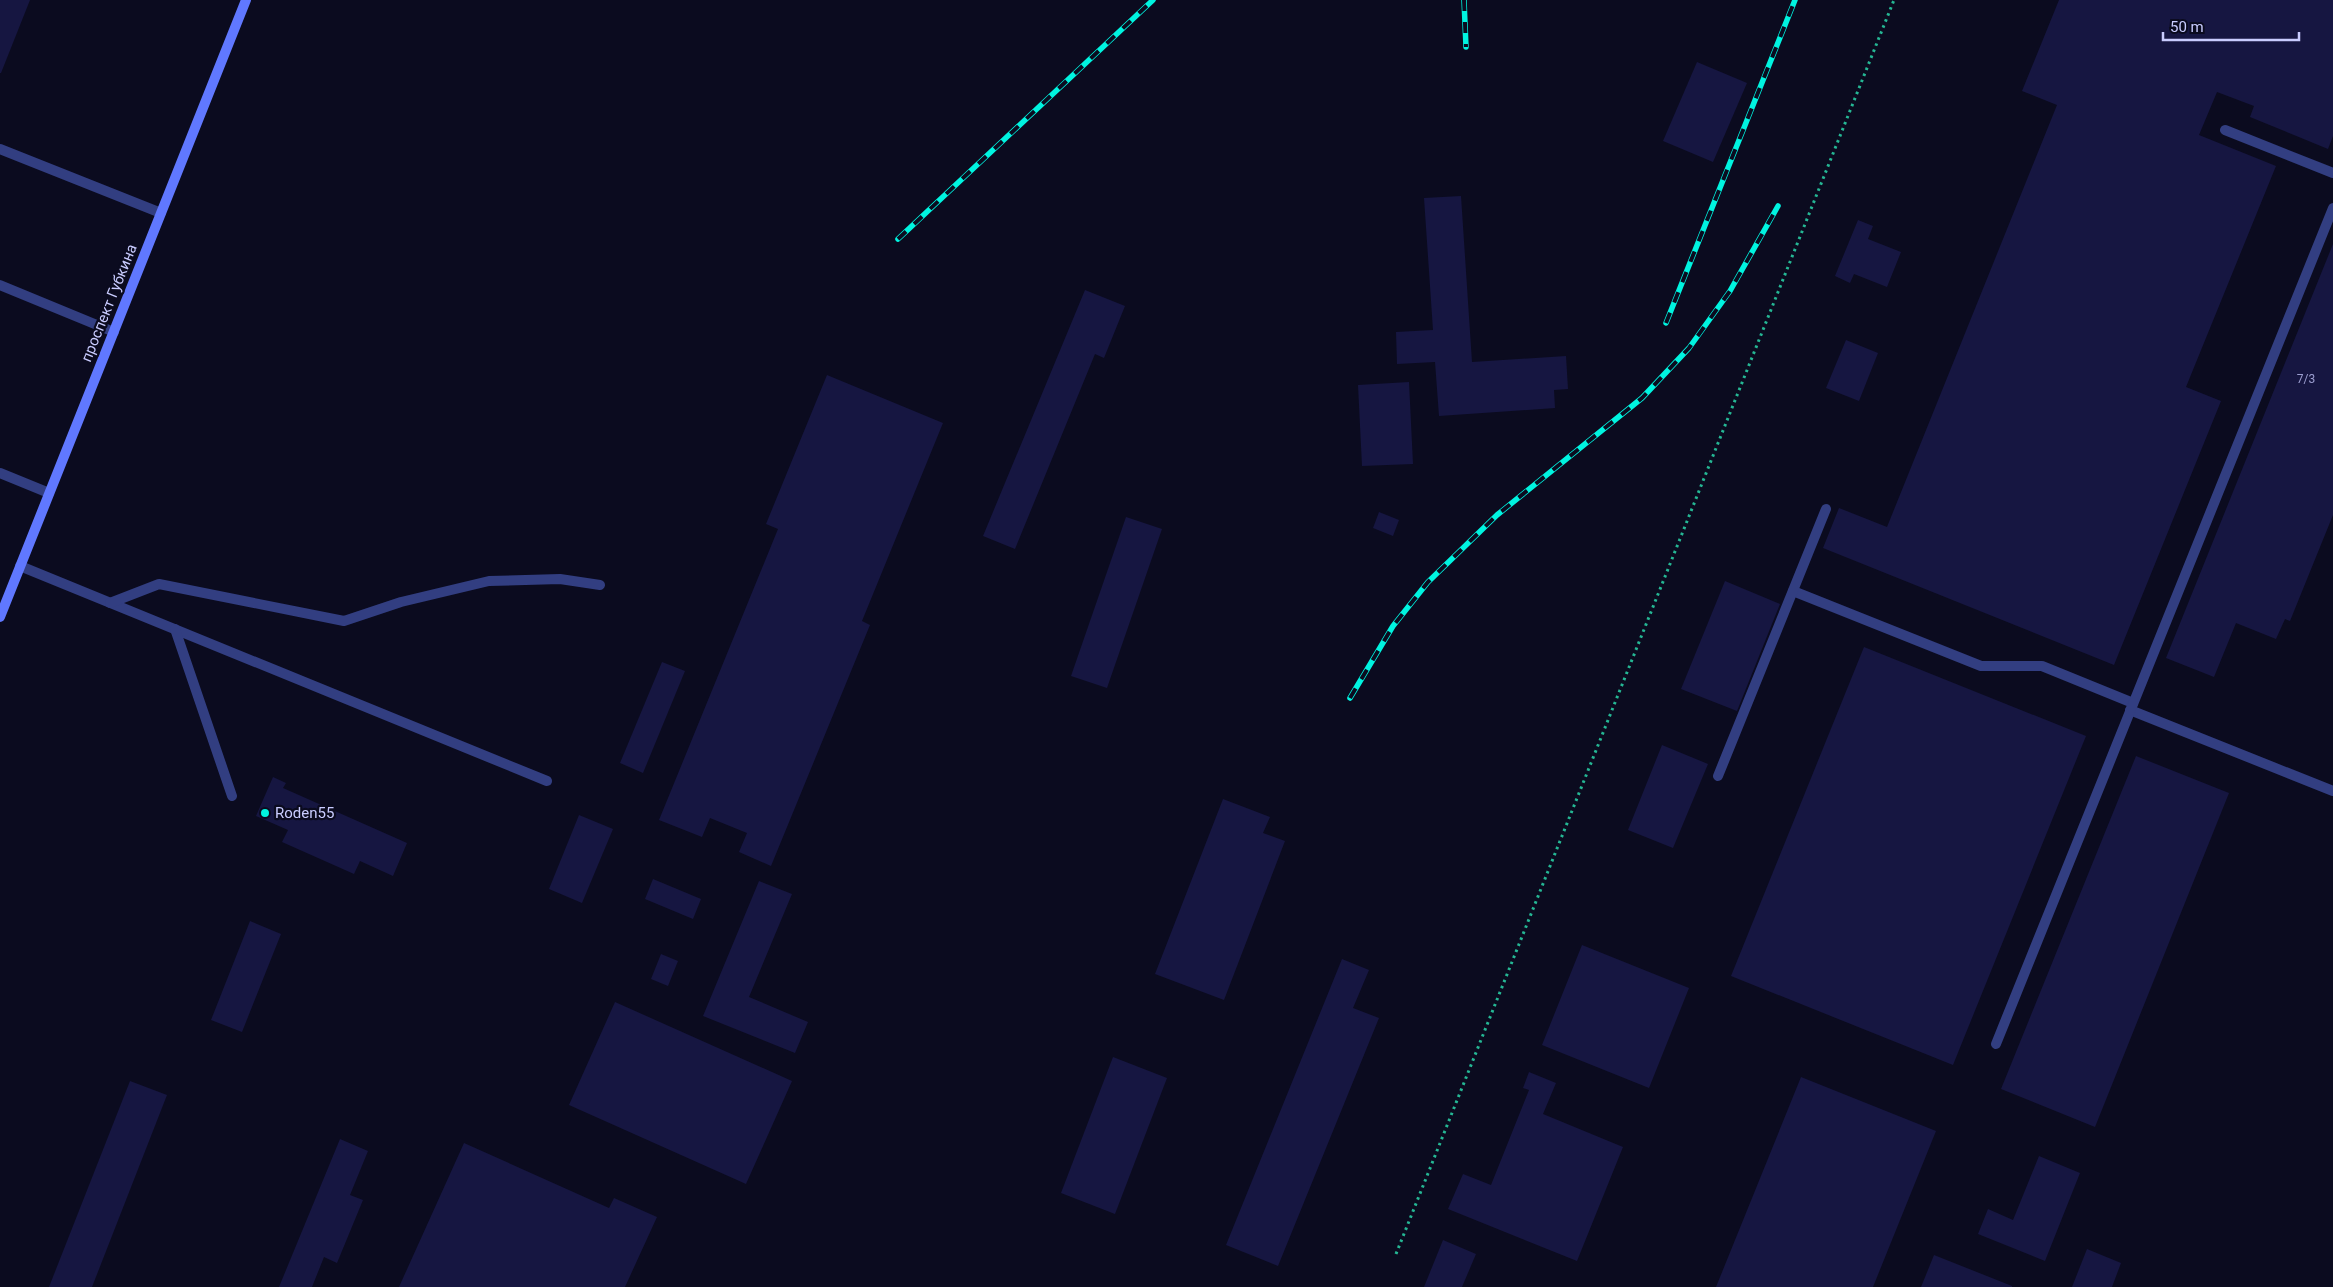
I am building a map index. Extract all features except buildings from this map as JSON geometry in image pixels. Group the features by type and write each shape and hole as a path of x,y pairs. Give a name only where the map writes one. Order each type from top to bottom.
{"main road":[{"name":"проспект Губкина","path":"0,617 246,0"}],"lane":[{"path":"2225,130 2333,173"},
{"path":"0,149 161,213"},
{"path":"1996,1044 2333,208"},
{"path":"0,285 114,332"},
{"path":"0,473 49,493"},
{"path":"1718,776 1826,508"},
{"path":"20,566 547,781"},
{"path":"110,603 159,584 344,621 401,602 489,581 560,579 600,585"},
{"path":"1793,590 1981,666 2042,666 2333,791"},
{"path":"175,629 232,796"}],"path":[{"path":"1396,1254 1894,0"}],"railway":[{"path":"898,239 1153,0"},
{"path":"1464,0 1466,47"},
{"path":"1666,323 1795,0"},
{"path":"1350,698 1393,626 1428,582 1497,515 1642,398 1689,348 1730,291 1778,206"}],"place":[{"name":"Roden55","path":"265,813"}]}
